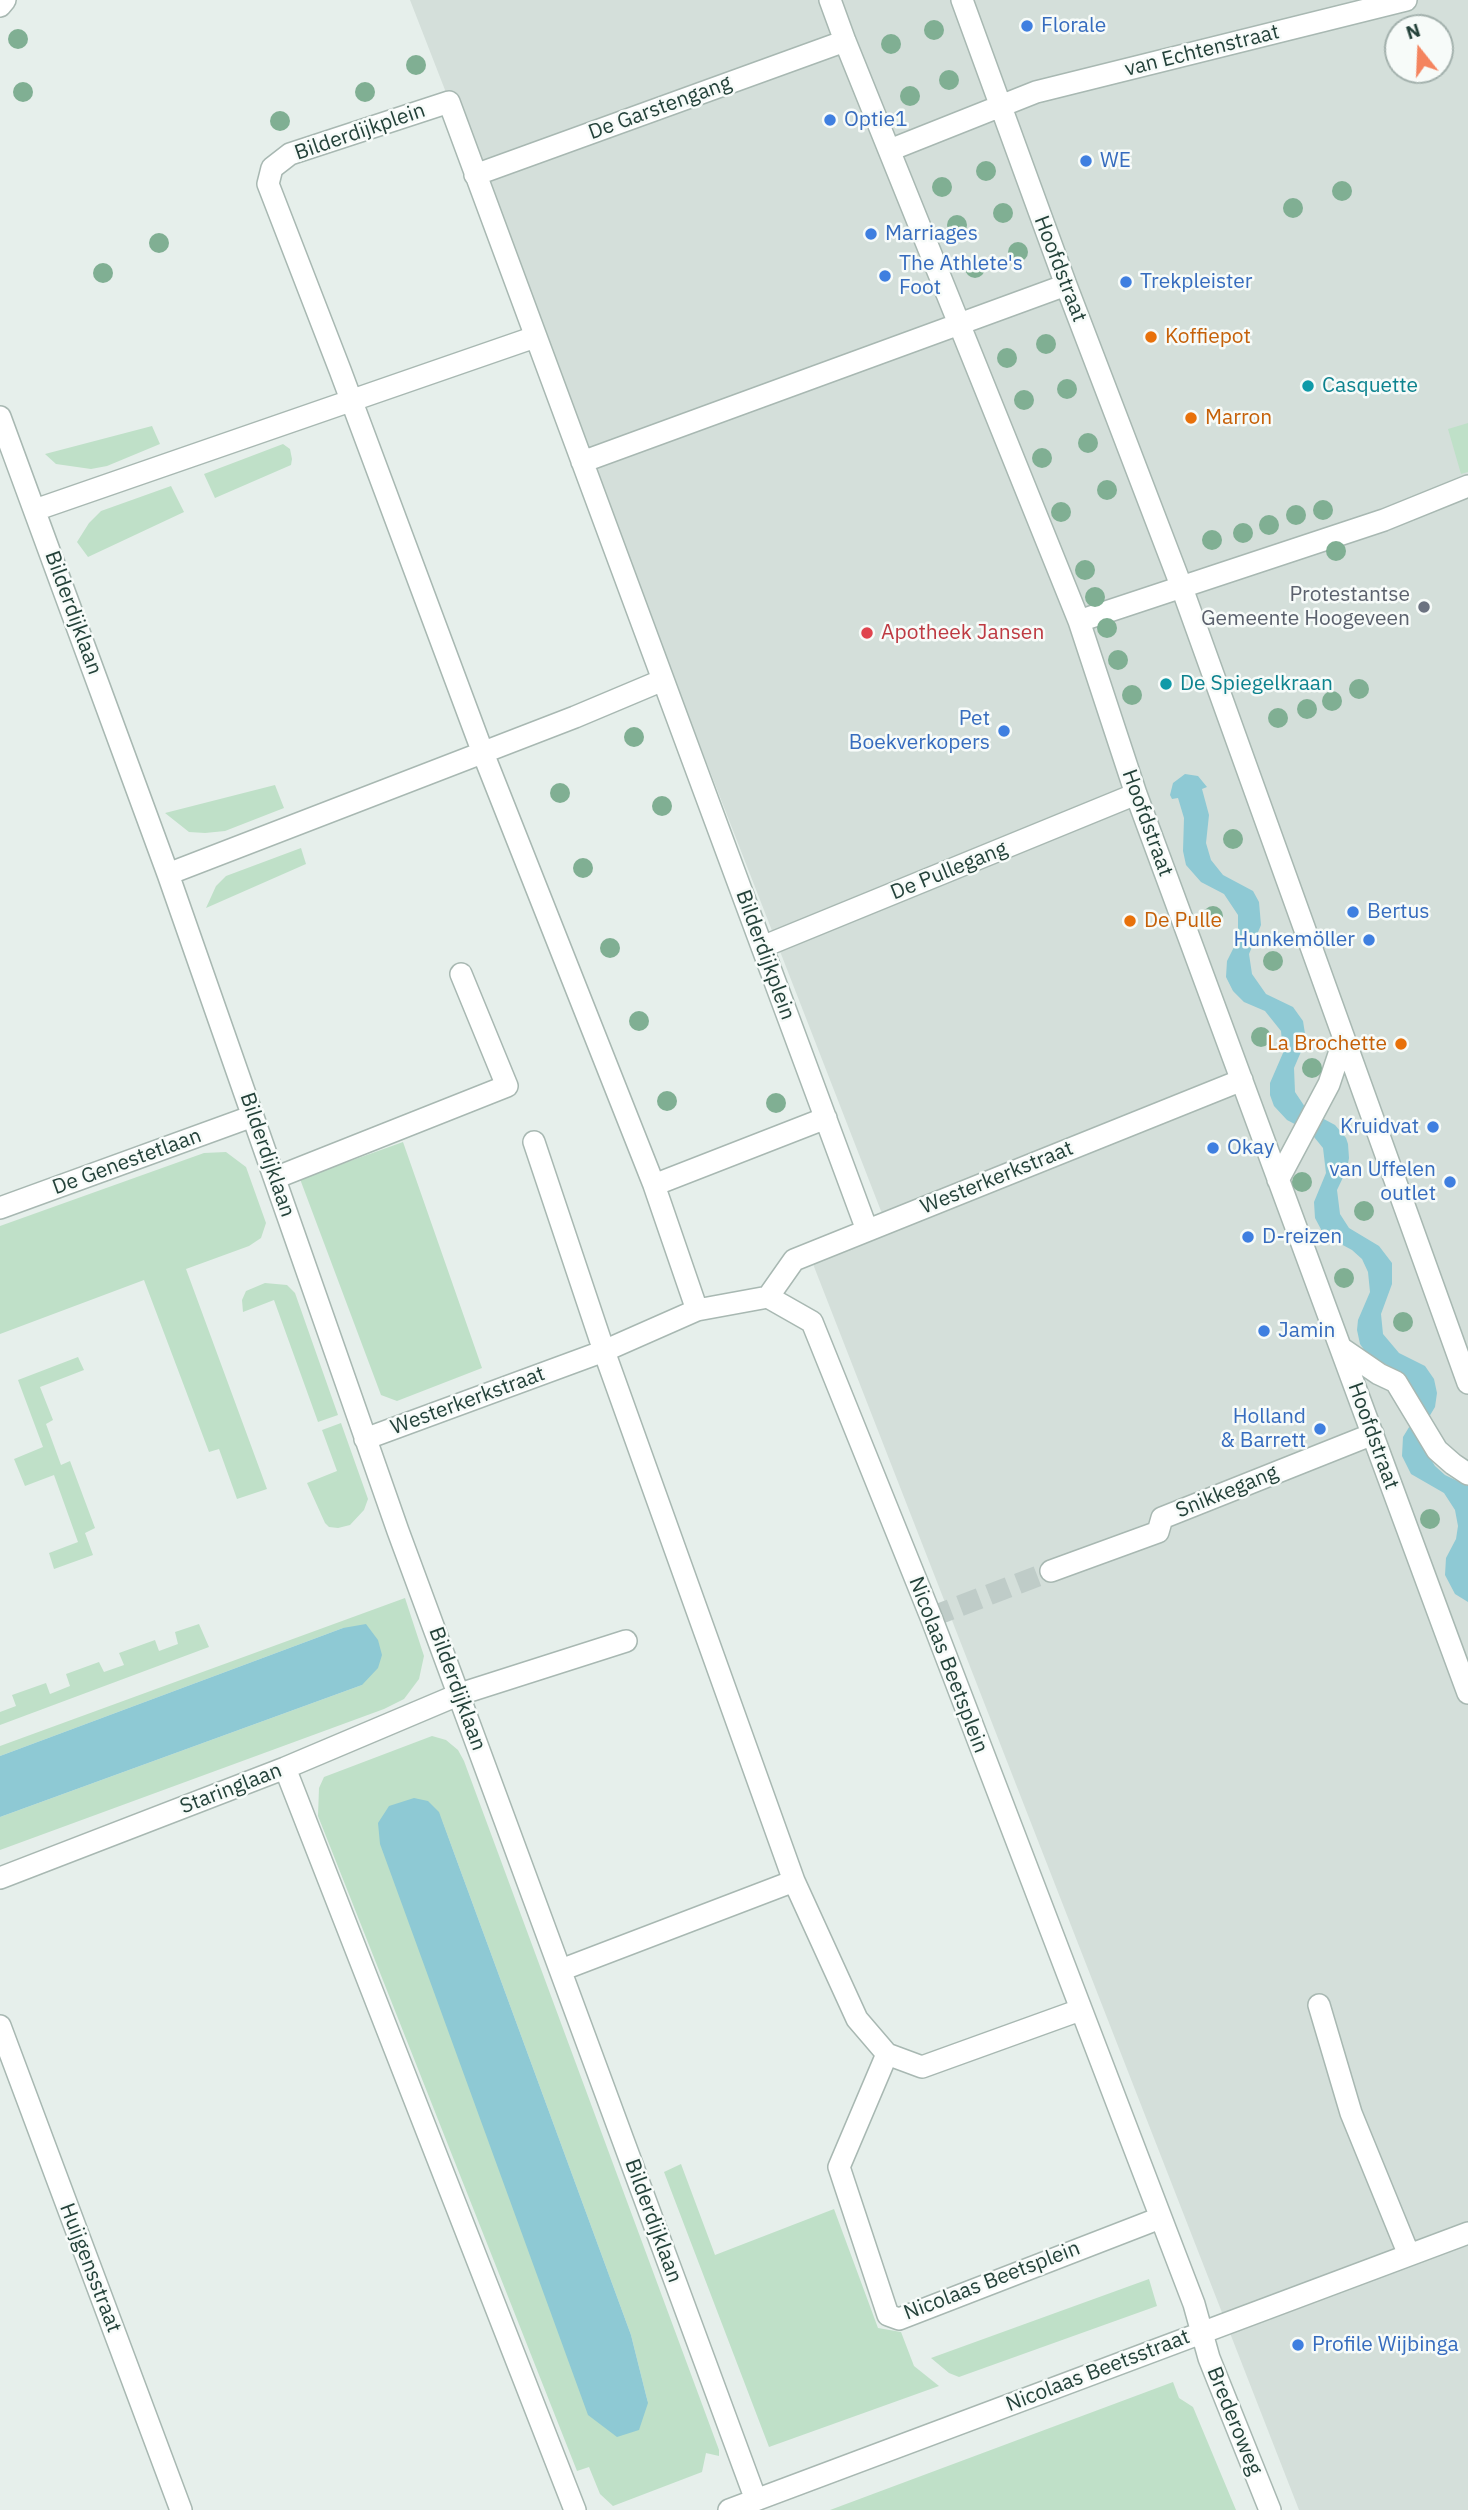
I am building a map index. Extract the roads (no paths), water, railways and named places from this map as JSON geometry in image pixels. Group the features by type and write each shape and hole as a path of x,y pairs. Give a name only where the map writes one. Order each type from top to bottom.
{"street":[{"path":"0,6 5,0"},
{"name":"Hoofdstraat","path":"830,0 1079,621 1136,794 1242,1080 1282,1172 1340,1348 1468,1693"},
{"name":"Hoofdstraat","path":"962,0 999,106 1182,588 1344,1039 1463,1354 1468,1383"},
{"name":"van Echtenstraat","path":"999,106 1036,92 1406,0"},
{"name":"De Garstengang","path":"475,175 845,41"},
{"name":"Bilderdijkplein","path":"654,1185 483,753 268,184 272,168 290,154 449,102 867,1230"},
{"path":"890,150 999,106"},
{"path":"582,462 1066,285"},
{"path":"35,510 536,337"},
{"name":"Bilderdijklaan","path":"0,417 168,874 365,1439 756,2500"},
{"path":"1079,621 1384,520 1468,486"},
{"path":"168,874 483,753 663,680"},
{"name":"De Pullegang","path":"762,947 1136,794"},
{"path":"275,1178 507,1086 461,974"},
{"path":"1282,1172 1329,1084 1344,1039"},
{"name":"Westerkerkstraat","path":"365,1439 604,1350 698,1310 768,1297 794,1260 1242,1080"},
{"name":"De Genestetlaan","path":"0,1208 253,1116"},
{"path":"698,1310 654,1185 826,1118"},
{"path":"534,1142 604,1350 794,1881 858,2019 887,2054 922,2067 1080,2010"},
{"name":"Nicolaas Beetsplein","path":"768,1297 812,1322 931,1617 1194,2304 1202,2332"},
{"path":"1340,1348 1396,1382 1437,1450 1452,1465 1468,1474"},
{"name":"Snikkegang","path":"1051,1571 1158,1532 1162,1518 1373,1434"},
{"name":"Staringlaan","path":"0,1878 285,1769 460,1694 626,1641"},
{"path":"285,1769 575,2510"},
{"path":"561,1970 794,1881"},
{"path":"1320,2005 1352,2113 1409,2255"},
{"name":"Huijgensstraat","path":"0,2026 181,2510"},
{"name":"Nicolaas Beetsplein","path":"887,2054 839,2167 888,2315 898,2319 1160,2218"},
{"name":"Nicolaas Beetsstraat","path":"729,2510 1468,2234"},
{"name":"Brederoweg","path":"1202,2332 1209,2358 1270,2510"}],"water":[{"path":"1185,774 1198,776 1207,787 1202,789 1209,815 1206,843 1211,860 1223,875 1253,891 1259,902 1261,925 1249,954 1252,974 1266,994 1293,1007 1303,1021 1306,1040 1294,1068 1295,1092 1307,1110 1335,1125 1346,1138 1349,1158 1337,1190 1340,1214 1349,1228 1379,1246 1392,1263 1392,1284 1381,1314 1383,1334 1399,1353 1425,1366 1434,1379 1437,1393 1435,1407 1417,1437 1435,1466 1445,1475 1468,1486 1468,1602 1455,1594 1445,1575 1446,1558 1456,1539 1458,1526 1455,1510 1444,1493 1411,1474 1402,1456 1403,1437 1422,1406 1396,1370 1367,1354 1360,1344 1358,1320 1370,1292 1368,1272 1362,1259 1352,1250 1324,1235 1315,1218 1314,1202 1326,1173 1323,1148 1310,1132 1287,1120 1274,1106 1270,1095 1270,1083 1283,1053 1281,1031 1265,1011 1244,1002 1233,991 1226,977 1227,961 1238,939 1238,915 1224,894 1201,882 1186,865 1183,851 1184,818 1178,798 1172,799 1170,795 1173,783"},
{"path":"366,1624 378,1640 382,1655 378,1668 362,1685 0,1817 0,1756 343,1628"},
{"path":"414,1798 428,1801 439,1812 631,2335 648,2403 639,2430 617,2437 588,2415 380,1844 378,1823 389,1806"}],"tunnel":[{"path":"931,1617 1051,1571"}],"place":[{"name":"Florale","path":"1027,26"},
{"name":"Optie1","path":"830,120"},
{"name":"WE","path":"1086,161"},
{"name":"Marriages","path":"871,234"},
{"name":"The Athlete's Foot","path":"885,276"},
{"name":"Trekpleister","path":"1126,282"},
{"name":"Koffiepot","path":"1151,337"},
{"name":"Casquette","path":"1308,386"},
{"name":"Marron","path":"1191,418"},
{"name":"Protestantse Gemeente Hoogeveen","path":"1424,607"},
{"name":"Apotheek Jansen","path":"867,633"},
{"name":"De Spiegelkraan","path":"1166,684"},
{"name":"Pet Boekverkopers","path":"1004,731"},
{"name":"Bertus","path":"1353,912"},
{"name":"De Pulle","path":"1130,921"},
{"name":"Hunkemöller","path":"1369,940"},
{"name":"La Brochette","path":"1401,1044"},
{"name":"Kruidvat","path":"1433,1127"},
{"name":"Okay","path":"1213,1148"},
{"name":"van Uffelen outlet","path":"1450,1182"},
{"name":"D-reizen","path":"1248,1237"},
{"name":"Jamin","path":"1264,1331"},
{"name":"Holland & Barrett","path":"1320,1429"},
{"name":"Profile Wijbinga","path":"1298,2345"}]}
